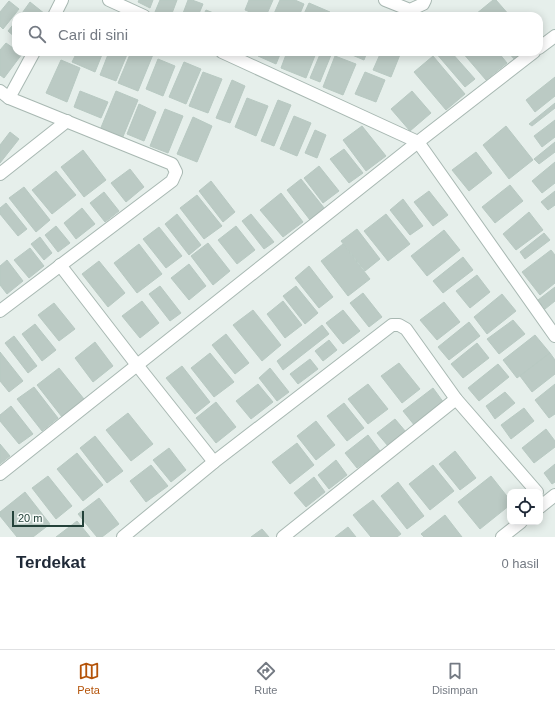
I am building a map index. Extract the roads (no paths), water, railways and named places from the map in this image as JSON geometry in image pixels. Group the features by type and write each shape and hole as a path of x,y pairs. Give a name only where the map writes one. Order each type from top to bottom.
{"street":[{"path":"56,12 62,0"},
{"path":"109,0 135,12"},
{"path":"385,0 410,10 423,4 425,0"},
{"path":"543,45 555,36"},
{"path":"0,311 172,181 176,172 172,164 5,94 31,56"},
{"path":"231,56 418,142 555,336"},
{"path":"0,474 418,142 529,56"},
{"path":"0,174 67,121"},
{"path":"60,265 214,462"},
{"path":"123,537 214,462 392,325 399,325 406,329 456,399 534,489"},
{"path":"283,537 456,399"},
{"path":"502,537 517,525"}]}
